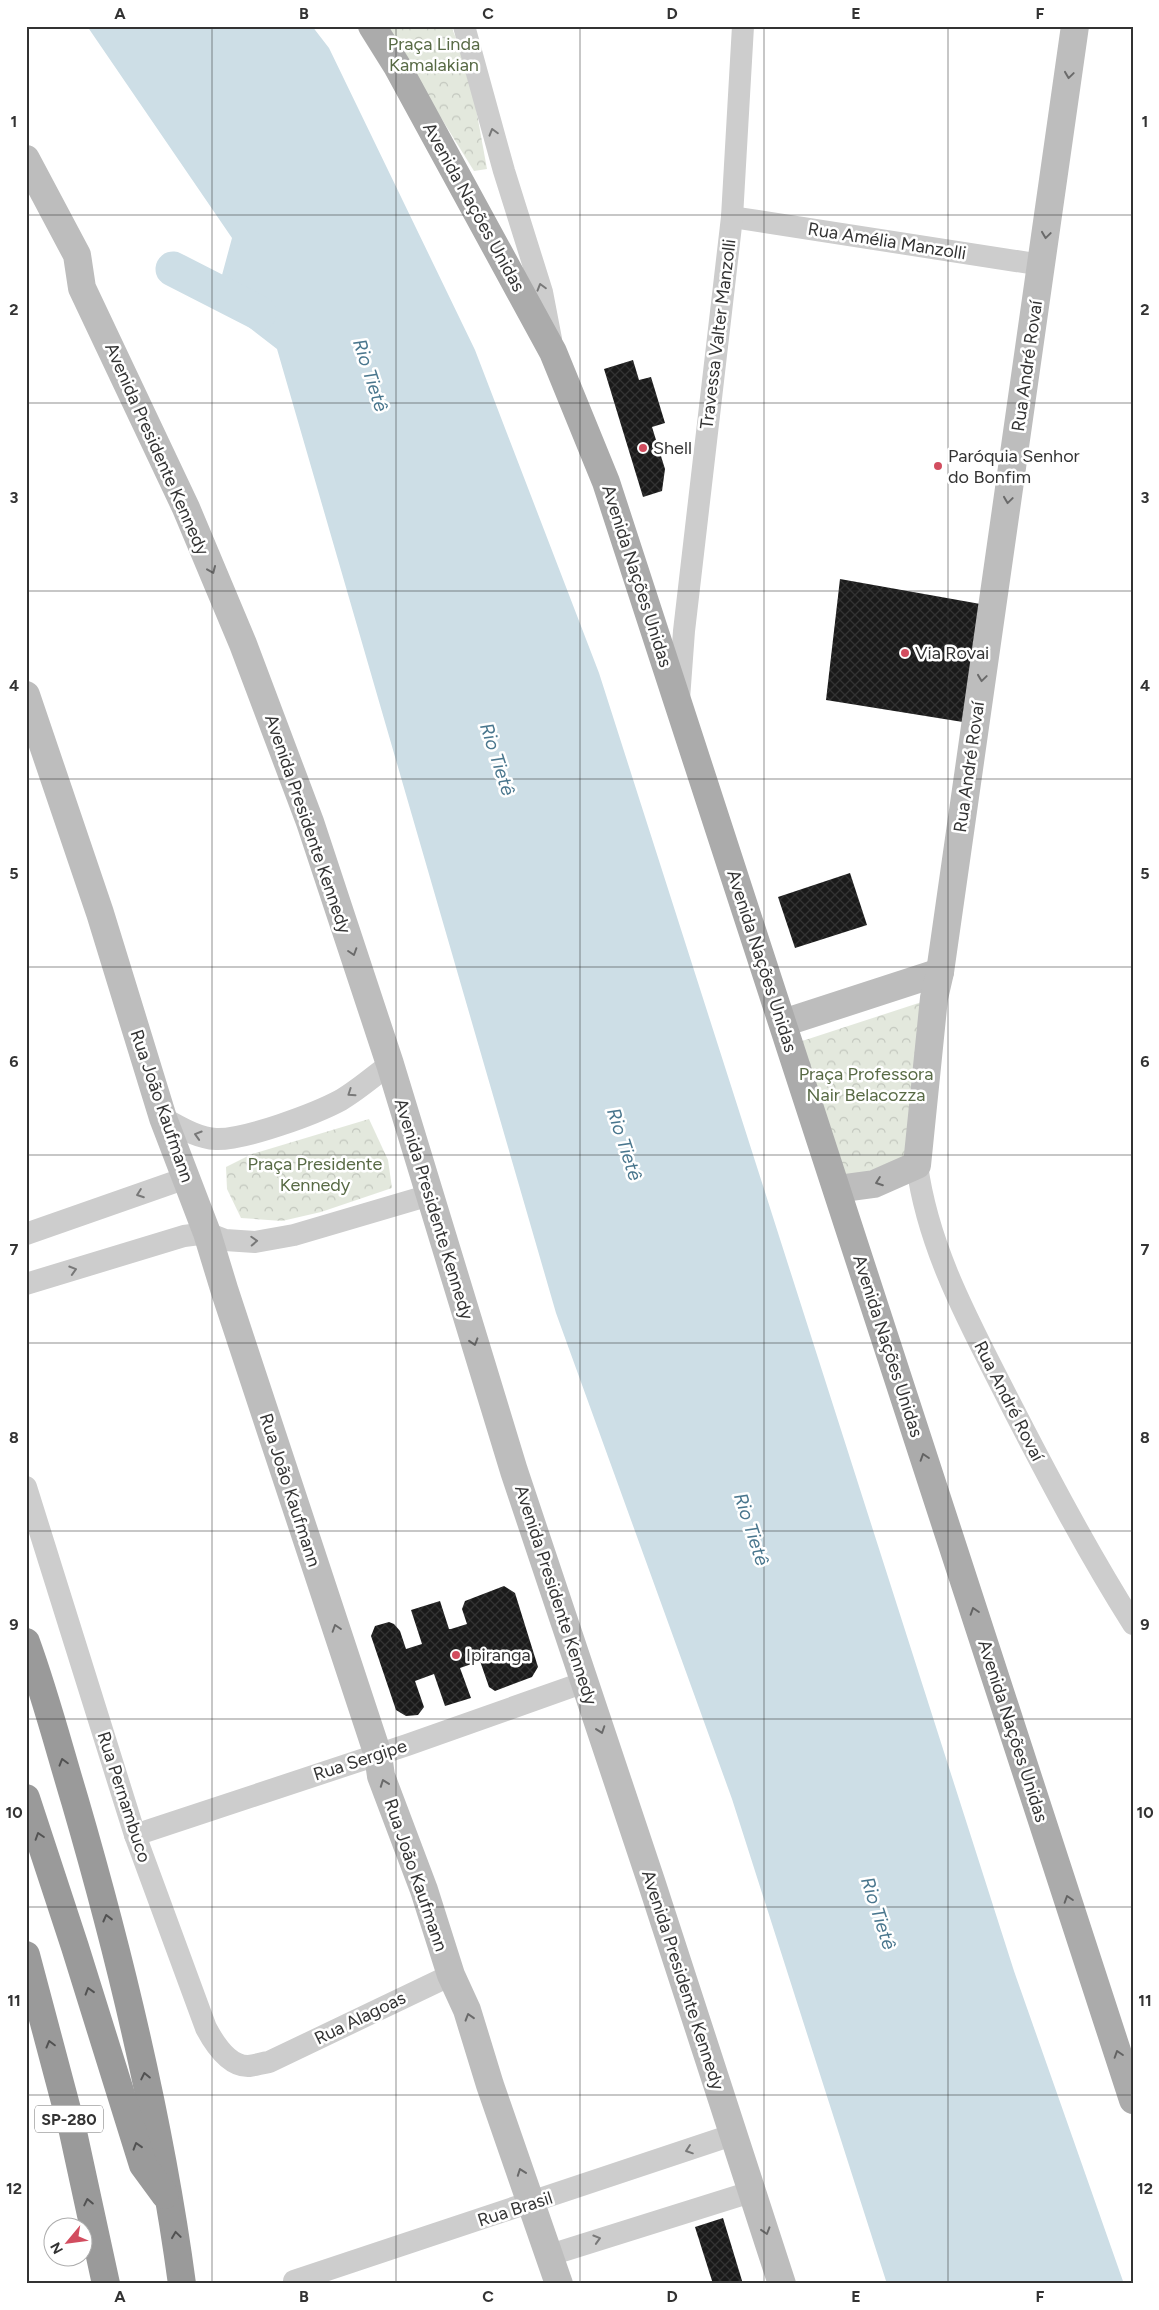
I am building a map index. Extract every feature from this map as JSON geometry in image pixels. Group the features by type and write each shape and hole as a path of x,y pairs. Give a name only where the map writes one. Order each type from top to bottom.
{"highway":[{"path":"26,1642 99,1883 135,2030 171,2202 182,2284"},
{"path":"26,1798 143,2165 171,2202"},
{"name":"SP-280","path":"26,1955 73,2132 106,2284"}],"main road":[{"name":"Avenida Nações Unidas","path":"372,26 397,66 553,352 606,482 1133,2100"},
{"name":"Rua André Rovaí","path":"917,1165 934,998 940,972 1075,26"},
{"name":"Avenida Presidente Kennedy","path":"26,159 77,255 82,288 186,508 243,644 310,822 390,1064 511,1462 712,2071 754,2191 782,2284"},
{"path":"26,195 62,262 82,288"},
{"name":"Rua João Kaufmann","path":"26,695 34,741 100,912 164,1118 207,1233 378,1755 381,1776 424,1890 451,1975 467,2010 490,2085 559,2284"},
{"path":"782,1023 940,972"},
{"path":"837,1189 861,1188 917,1165"}],"street":[{"path":"464,26 504,171 542,292 553,352"},
{"name":"Travessa Valter Manzolli","path":"679,702 684,632 732,216 743,26"},
{"name":"Rua Amélia Manzolli","path":"732,216 1042,265"},
{"path":"164,1118 185,1130 203,1137 216,1139 244,1136 341,1100 390,1064"},
{"name":"Rua André Rovaí","path":"917,1165 930,1229 940,1258 974,1332 1053,1486 1133,1624"},
{"path":"26,1234 186,1178"},
{"path":"26,1284 184,1236 207,1233 224,1240 256,1242 294,1235 430,1195"},
{"name":"Rua Pernambuco","path":"26,1487 135,1835 206,2028 215,2044 230,2059 247,2066 269,2062"},
{"name":"Rua Sergipe","path":"135,1835 378,1755 585,1682"},
{"name":"Rua Alagoas","path":"269,2062 451,1975"},
{"name":"Rua Brasil","path":"294,2281 735,2134"},
{"path":"550,2255 754,2191"}],"green space":[{"name":"Praça Linda Kamalakian","path":"384,26 451,26 469,70 487,169 474,171"},
{"name":"Praça Professora Nair Belacozza","path":"934,998 917,1165 837,1189 790,1045"},
{"name":"Praça Presidente Kennedy","path":"369,1119 388,1160 392,1188 321,1212 282,1221 241,1218 227,1189 226,1167 252,1154"}],"water":[{"name":"Rio Tietê","path":"87,26 312,26 329,48 475,350 599,673 1014,1971 1124,2284 887,2284 732,1799 556,1313 277,349 215,301 232,238"}],"building":[{"name":"Shell","path":"633,360 639,380 651,377 665,423 652,427 665,469 662,491 643,497 604,369"},
{"name":"Via Rovai","path":"840,579 986,605 969,723 826,700"},
{"path":"850,873 867,925 795,948 778,897"},
{"name":"Ipiranga","path":"504,1586 515,1593 538,1667 532,1677 495,1691 489,1687 480,1661 460,1668 471,1698 445,1706 434,1674 415,1681 424,1707 418,1715 406,1716 396,1710 371,1636 375,1626 389,1622 394,1624 400,1631 406,1649 422,1644 411,1610 440,1601 449,1629 451,1629 467,1624 462,1609 465,1601"},
{"path":"723,2218 743,2284 713,2284 695,2227"}],"waterway":[{"path":"173,269 259,313"}],"place":[{"name":"Shell","path":"643,448"},
{"name":"Paróquia Senhor do Bonfim","path":"938,466"},
{"name":"Via Rovai","path":"905,653"},
{"name":"Ipiranga","path":"456,1655"}]}
